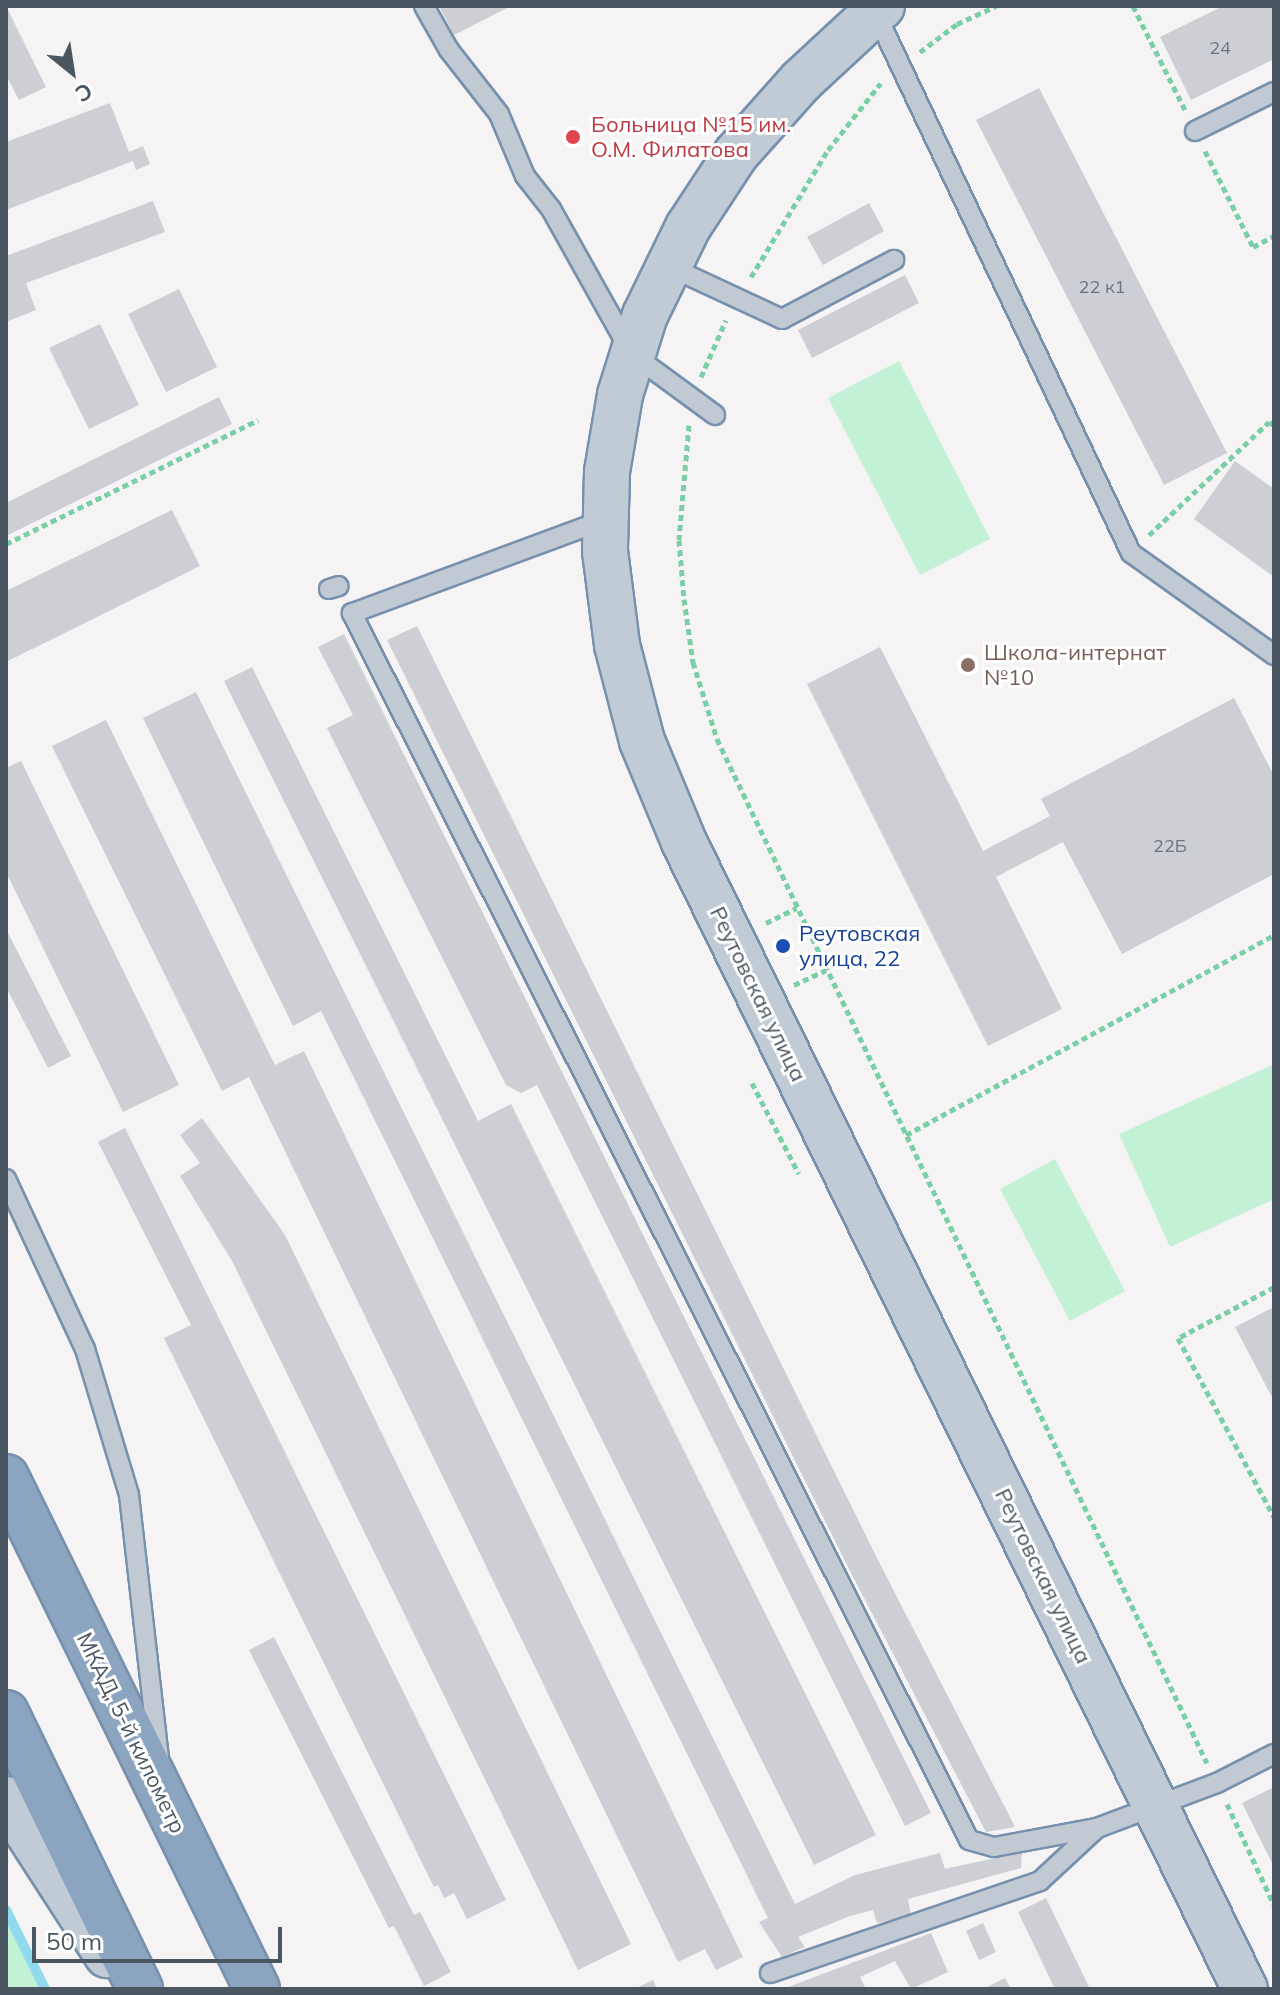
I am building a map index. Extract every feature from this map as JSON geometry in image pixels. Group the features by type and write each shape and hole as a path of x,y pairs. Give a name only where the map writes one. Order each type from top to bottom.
{"highway":[{"name":"МКАД, 5-й километр","path":"6,1477 257,1989"},
{"path":"6,1713 140,1989"}],"street":[{"name":"Реутовская улица","path":"878,9 801,81 736,154 668,266 632,354 611,437 605,520 617,645 642,741 661,791 1245,1989"},
{"path":"6,1799 128,1989"}],"lane":[{"path":"424,6 449,50 499,114 525,176 551,209 632,354 715,415"},
{"path":"878,9 901,67 1131,553 1274,655"},
{"path":"1195,131 1274,92"},
{"path":"668,266 782,319 894,260"},
{"path":"605,520 352,613 969,1840 994,1847 1097,1828 1154,1803 1217,1783 1274,1754"},
{"path":"6,1179 85,1349 129,1495 164,1800"},
{"path":"770,1973 1040,1881 1097,1828"}],"path":[{"path":"996,6 957,24 875,89 828,150 737,298 694,399 681,481 679,540 693,662 717,739 1274,1905"},
{"path":"6,544 258,420"},
{"path":"1131,553 1269,422 1274,425"},
{"path":"906,1135 1274,935"},
{"path":"752,1083 799,1174"},
{"path":"1274,1287 1178,1338 1274,1517"}],"green space":[{"path":"899,361 990,539 920,575 828,398"},
{"path":"1274,1064 1274,1199 1170,1247 1119,1134"},
{"path":"1055,1159 1125,1291 1070,1321 1000,1189"},
{"path":"6,1910 13,1924 45,1989 6,1989"}],"building":[{"path":"6,6 46,87 19,100 6,75"},
{"path":"439,6 511,6 454,35"},
{"path":"1223,6 1274,6 1274,59 1191,100 1160,37"},
{"path":"1039,88 1227,453 1164,485 976,120"},
{"path":"110,103 129,152 143,146 150,164 136,170 133,161 6,210 6,142"},
{"path":"153,201 165,232 26,283 36,310 6,322 6,256"},
{"path":"869,203 884,231 823,265 807,237"},
{"path":"905,275 919,303 812,358 798,330"},
{"path":"179,289 217,367 166,392 128,314"},
{"path":"100,324 139,405 89,429 49,348"},
{"path":"219,397 232,424 6,536 6,503"},
{"path":"1235,461 1274,489 1274,577 1194,519"},
{"path":"172,510 200,566 6,662 6,591"},
{"path":"417,626 877,1558 1015,1827 986,1832 850,1571 387,640"},
{"path":"344,634 931,1813 905,1826 537,1085 521,1093 506,1085 327,728 353,715 318,647"},
{"path":"880,647 983,851 1050,816 1041,799 1234,698 1274,776 1274,874 1122,954 1063,842 996,877 1062,1009 988,1046 807,684"},
{"path":"252,667 478,1121 511,1104 876,1835 814,1865 224,681"},
{"path":"196,692 795,1904 855,1875 940,1853 945,1869 1022,1852 1021,1868 908,1899 911,1916 877,1923 873,1910 850,1916 798,1937 805,1947 782,1957 759,1922 768,1918 321,1011 293,1026 143,718"},
{"path":"106,720 275,1065 304,1051 743,1957 716,1970 705,1949 678,1962 249,1077 222,1091 52,746"},
{"path":"21,761 179,1085 123,1112 6,872 6,768"},
{"path":"6,929 71,1056 48,1068 6,987"},
{"path":"202,1118 285,1235 631,1944 578,1970 232,1261 180,1176 200,1163 180,1135"},
{"path":"125,1128 506,1900 467,1919 454,1893 444,1898 438,1885 434,1887 164,1338 191,1325 98,1142"},
{"path":"1274,1307 1274,1401 1235,1327"},
{"path":"274,1637 414,1915 420,1912 451,1972 424,1986 394,1926 389,1928 249,1650"},
{"path":"1274,1787 1274,1867 1242,1803"},
{"path":"1046,1898 1090,1989 1055,1989 1018,1912"},
{"path":"983,1923 996,1952 979,1960 966,1931"},
{"path":"931,1933 948,1972 911,1989 895,1961 860,1977 866,1989 783,1989"},
{"path":"1005,1978 1011,1989 983,1989"},
{"path":"653,1980 657,1989 634,1989"}],"waterway":[{"path":"6,1910 45,1989"}],"place":[{"name":"Больница №15 им. О.М. Филатова","path":"573,137"},
{"name":"Школа-интернат №10","path":"968,665"},
{"name":"Реутовская улица, 22","path":"783,946"}]}
